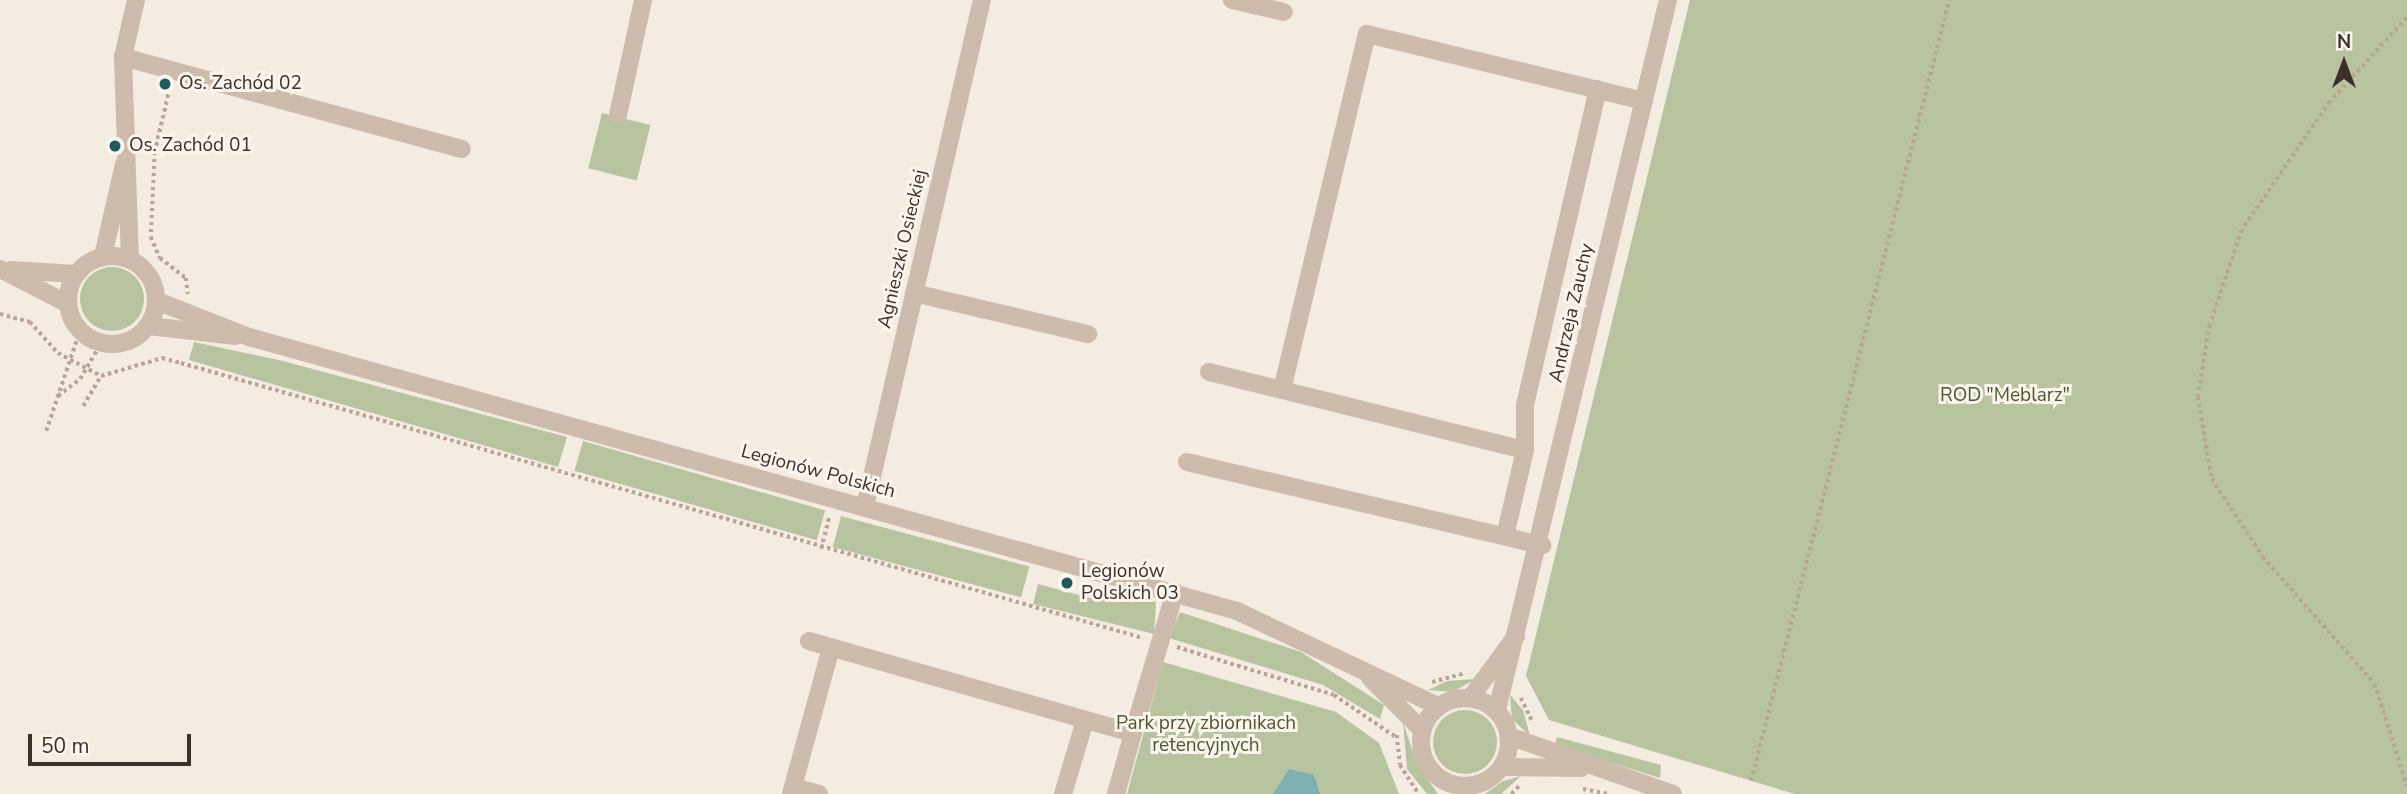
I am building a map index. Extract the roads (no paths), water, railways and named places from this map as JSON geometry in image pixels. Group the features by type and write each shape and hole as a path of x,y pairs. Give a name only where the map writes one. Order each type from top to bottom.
{"street":[{"path":"130,259 123,57 136,0"},
{"path":"618,115 643,0"},
{"name":"Agnieszki Osieckiej","path":"865,507 982,0"},
{"path":"1232,0 1284,12"},
{"name":"Andrzeja Zauchy","path":"1497,710 1542,545 1668,0"},
{"path":"1282,390 1367,34 1644,101"},
{"path":"123,57 462,149"},
{"path":"1505,536 1525,450 1525,405 1598,89"},
{"path":"103,256 128,147"},
{"path":"103,256 130,259 149,274 157,301 149,326 128,342 102,343 80,330 68,304 2,269 76,274 103,256"},
{"path":"68,304 76,274"},
{"path":"914,293 1088,334"},
{"name":"Legionów Polskich","path":"157,301 249,337 1175,592 1295,635 1365,673 1438,706"},
{"name":"Legionów Polskich","path":"149,326 249,337"},
{"path":"1209,372 1525,450"},
{"path":"1187,462 1542,545"},
{"path":"1116,794 1175,592"},
{"name":"Andrzeja Zauchy","path":"1471,697 1516,636"},
{"path":"809,641 1133,733"},
{"path":"819,794 792,790 831,648"},
{"name":"Legionów Polskich","path":"1365,673 1422,730"},
{"path":"1510,736 1502,767 1477,789 1444,788 1424,759 1422,730 1438,706 1471,697 1497,710 1510,736 1584,768 1673,794"},
{"path":"1063,794 1085,720"},
{"path":"1502,767 1584,768"}],"water":[{"path":"1289,769 1314,775 1320,794 1273,794"}],"place":[{"name":"Os. Zachód 02","path":"165,84"},
{"name":"Os. Zachód 01","path":"115,146"},
{"name":"Legionów Polskich 03","path":"1067,583"}],"park label":[{"name":"ROD \"Meblarz\"","path":"2005,396"},
{"name":"Park przy zbiornikach retencyjnych","path":"1206,735"}]}
